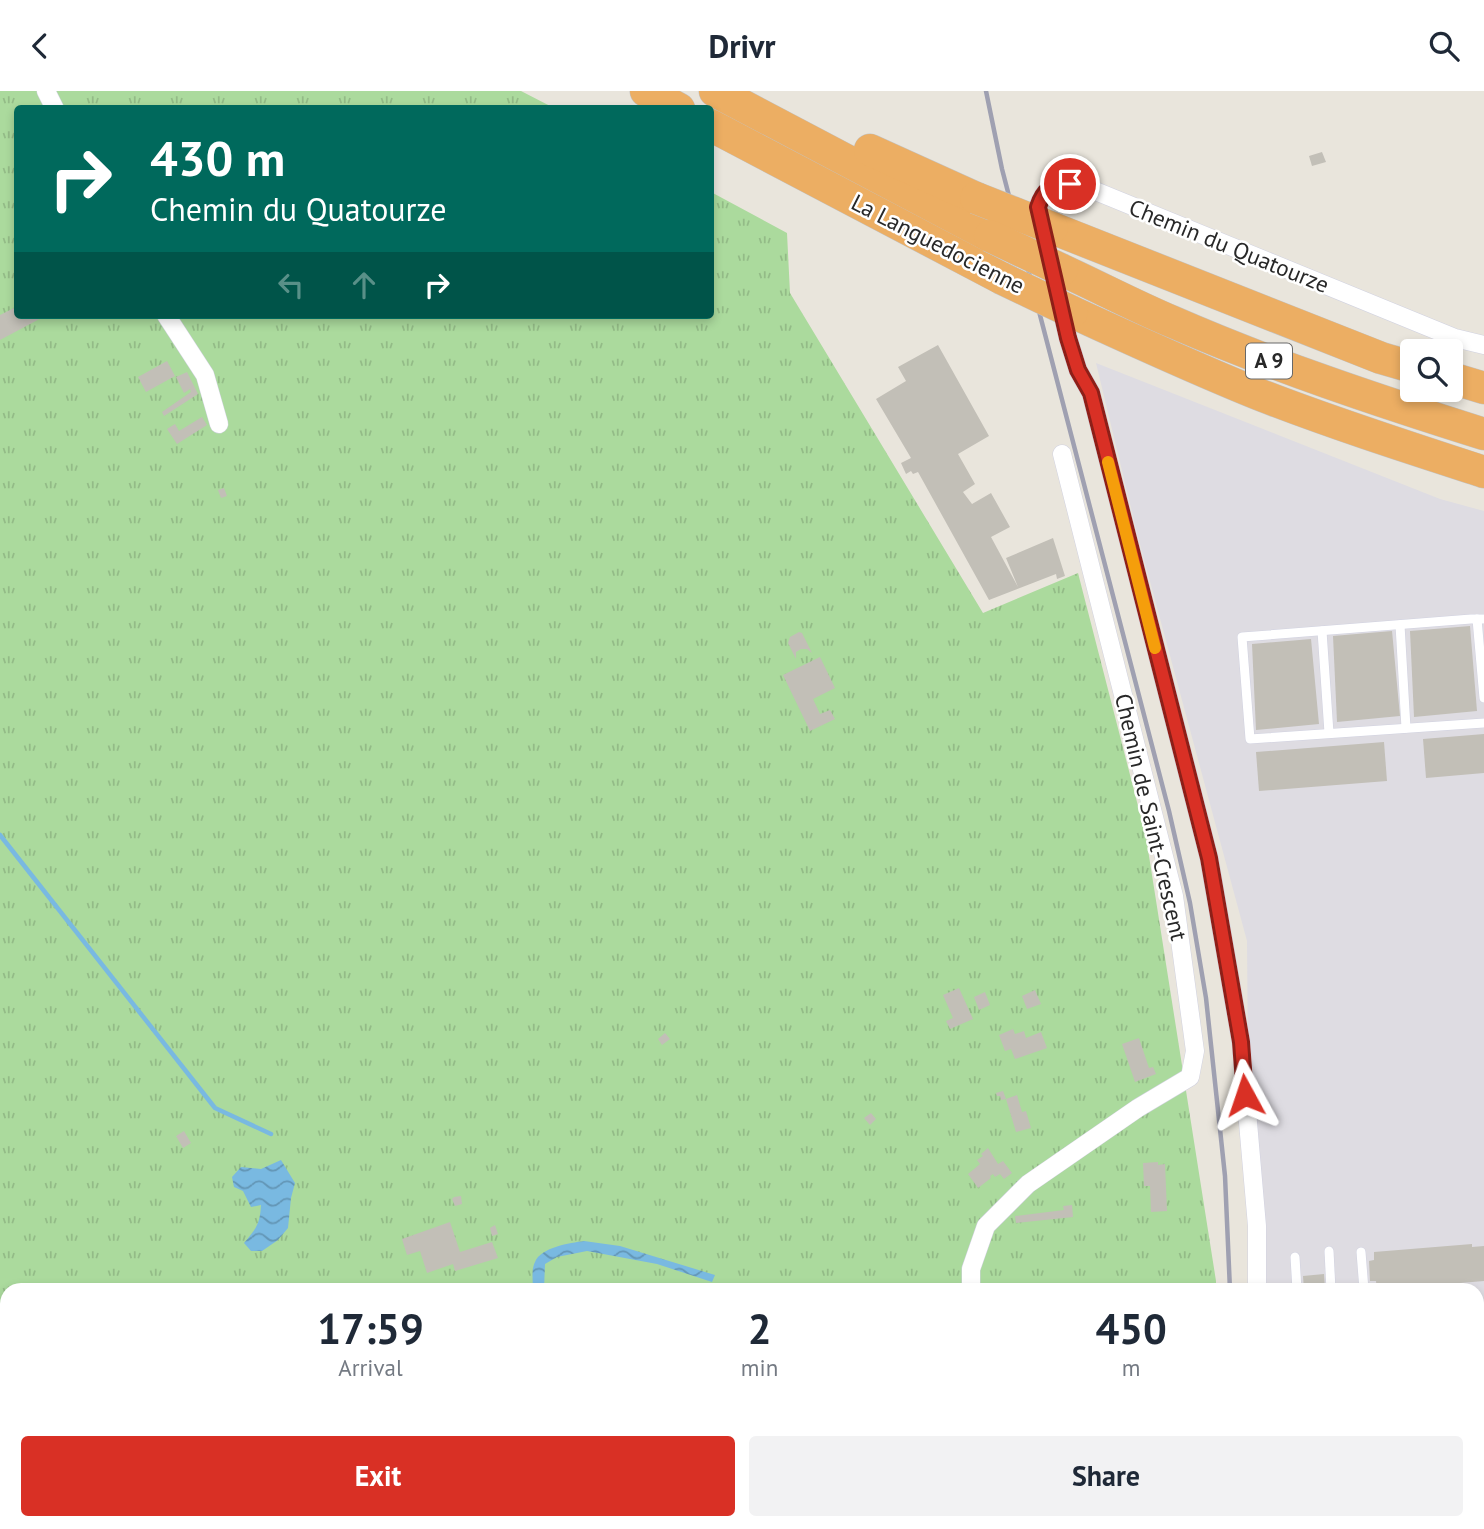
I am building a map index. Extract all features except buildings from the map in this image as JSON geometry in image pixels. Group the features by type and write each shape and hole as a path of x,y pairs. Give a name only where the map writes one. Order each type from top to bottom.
{"highway":[{"path":"646,91 672,105"},
{"name":"La Languedocienne","path":"715,91 990,236 1172,322 1272,362 1484,434"},
{"path":"750,109 804,121 975,198 1400,364"},
{"name":"La Languedocienne","path":"714,127 1001,278 1168,356 1262,396 1484,472"},
{"path":"1463,382 1484,388"}],"street":[{"name":"Chemin du Quatourze","path":"1257,1283 1257,1226 1241,1042 1209,858 1091,393 1078,370 1068,338 1038,207 1043,194 1056,184 1070,184 1093,190 1455,338 1484,345"},
{"path":"169,319 205,375 219,424"},
{"name":"Chemin de Saint-Crescent","path":"971,1283 971,1269 986,1226 1027,1184 1138,1108 1189,1077 1195,1051 1174,896 1062,454"}],"lane":[{"path":"1484,698 1481,619 1242,637 1250,739 1484,723"},
{"path":"1400,625 1406,728"},
{"path":"1322,631 1329,733"},
{"path":"1329,1251 1331,1283"},
{"path":"1361,1252 1363,1283"},
{"path":"1295,1257 1297,1283"}],"shaded area":[{"path":"1096,363 1440,499 1484,511 1484,1283 1250,1283 1247,941 1138,537"}],"green space":[{"path":"0,91 521,91 548,105 14,105 14,319 714,319 714,194 787,233 790,293 983,613 1078,573 1146,837 1216,1283 0,1283"}],"water":[{"path":"281,1160 295,1183 288,1228 278,1240 262,1251 251,1251 244,1243 257,1226 261,1205 251,1207 243,1191 234,1187 232,1177 241,1167 261,1169"},
{"path":"584,1241 620,1246 715,1275 712,1282 657,1264 587,1251 557,1257 545,1264 544,1283 533,1283 533,1268 538,1257 571,1243"}],"waterway":[{"path":"0,835 215,1108 271,1134"}],"railway":[{"path":"986,91 1002,169 1169,811 1190,903 1206,998 1225,1176 1230,1283"}],"slow traffic":[{"path":"1108,462 1155,648"}],"route":[{"path":"1070,184 1056,184 1043,194 1038,207 1068,338 1078,370 1091,393 1209,858 1241,1042 1245,1095"}]}
